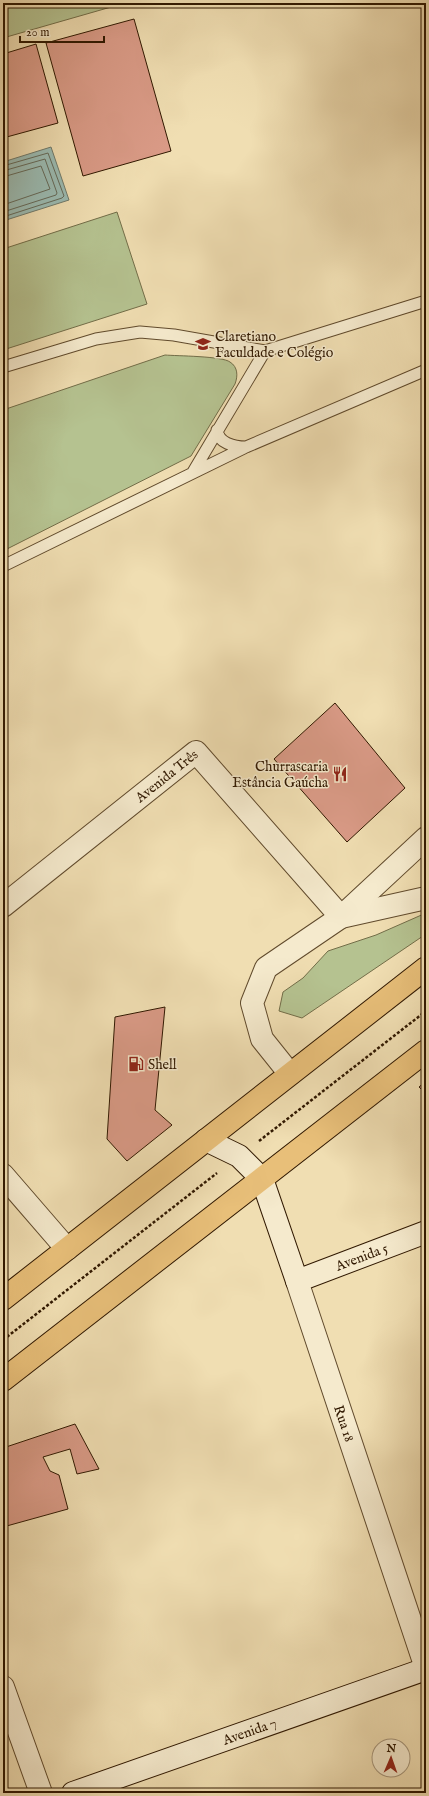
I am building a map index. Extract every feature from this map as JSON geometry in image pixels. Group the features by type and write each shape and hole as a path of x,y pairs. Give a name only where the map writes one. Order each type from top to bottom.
{"main road":[{"path":"3,1299 426,968"},
{"path":"5,1376 426,1051"}],"street":[{"name":"Avenida Três","path":"3,906 196,752 341,917"},
{"path":"290,1074 262,1039 252,1003 266,968 341,917 426,838"},
{"path":"341,917 426,898"},
{"path":"206,1140 239,1156 262,1179"},
{"path":"3,1175 67,1249"},
{"name":"Rua 18","path":"262,1179 426,1668"},
{"name":"Avenida 5","path":"297,1281 426,1232"},
{"name":"Avenida 7","path":"73,1793 426,1668"},
{"path":"3,1687 41,1793"}],"lane":[{"path":"3,367 96,339 140,332 174,335 265,350 426,301"},
{"path":"193,472 265,350"},
{"path":"3,566 246,447 426,370"},
{"path":"217,430 219,438 229,445 246,447"}],"path":[{"path":"3,1340 426,1010"}],"green space":[{"path":"3,3 125,3 3,38"},
{"path":"117,212 147,304 3,350 3,249"},
{"path":"165,355 209,357 225,360 235,366 237,372 235,384 191,456 3,551 3,410"},
{"path":"426,913 426,934 302,1018 279,1011 283,992 303,978 328,951 376,935"}],"water":[{"path":"51,147 69,200 3,221 3,162"}],"building":[{"path":"134,19 171,151 83,176 46,43"},
{"path":"36,44 58,123 3,138 3,54"},
{"name":"Churrascaria Estância Gaúcha","path":"335,703 405,788 347,842 274,759"},
{"name":"Shell","path":"165,1007 155,1110 172,1125 127,1161 107,1139 115,1017"},
{"path":"426,1081 426,1094 419,1087"},
{"path":"75,1424 99,1469 77,1474 70,1449 43,1457 50,1471 59,1475 68,1509 3,1527 3,1448"}],"place":[{"name":"Claretiano Faculdade e Colégio","path":"203,344"},
{"name":"Churrascaria Estância Gaúcha","path":"340,774"},
{"name":"Shell","path":"136,1064"}]}
